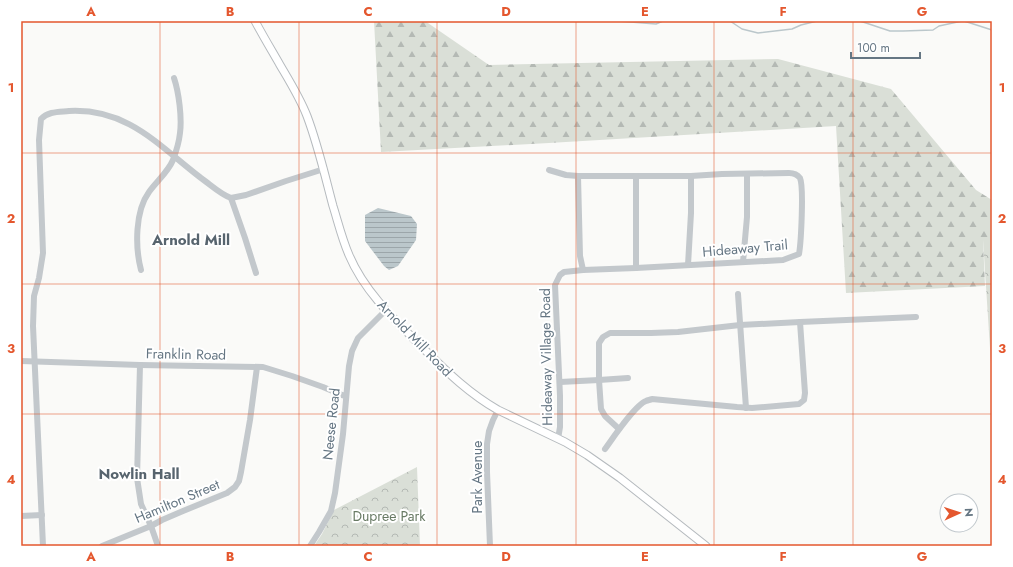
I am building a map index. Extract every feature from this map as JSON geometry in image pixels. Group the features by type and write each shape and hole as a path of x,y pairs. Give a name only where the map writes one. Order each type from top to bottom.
{"main road":[{"name":"Arnold Mill Road","path":"255,21 302,104 324,169 339,226 349,254 372,294 416,341 455,379 480,399 498,410 558,439 581,452 605,468 706,546"}],"street":[{"path":"141,270 138,255 138,237 143,204 150,190 170,164 181,132 178,96 174,78"},
{"path":"43,546 33,326 34,296 43,253 39,140 41,120 50,113 68,111 96,112 109,115 134,126 167,149 188,168 215,188 232,198 256,273"},
{"path":"232,198 246,195 324,169"},
{"name":"Hideaway Trail","path":"549,170 566,175 578,176 691,176 789,173 795,174 801,183 801,246 799,254 784,260 583,270"},
{"path":"742,262 747,217 747,174"},
{"path":"578,176 580,256 583,270"},
{"path":"636,176 636,268"},
{"path":"688,265 691,213 691,176"},
{"name":"Hideaway Village Road","path":"558,439 560,427 560,382 555,284 560,275 564,272 583,270"},
{"path":"738,294 746,408"},
{"name":"Neese Road","path":"310,546 331,511 333,502 340,464 351,357 358,338 386,310"},
{"path":"619,429 605,416 601,409 599,343 603,337 610,333 678,332 740,325 916,317"},
{"path":"605,449 619,429 640,405 652,399 746,408 799,404 804,400 800,322"},
{"name":"Franklin Road","path":"21,361 257,367 271,369 346,396"},
{"path":"140,365 137,478 141,504 158,546"},
{"name":"Hamilton Street","path":"102,546 227,493 235,488 239,481 241,472 257,367"},
{"path":"560,382 628,378"},
{"name":"Park Avenue","path":"490,546 487,444 489,431 498,410"},
{"path":"21,516 42,515"}],"green space":[{"path":"374,21 425,21 489,65 778,59 891,89 976,190 992,200 992,240 983,240 985,286 846,293 836,126 381,152"},
{"path":"983,240 992,240 992,379"},
{"name":"Dupree Park","path":"417,467 420,546 314,546 334,510"}],"shaded area":[{"path":"378,208 411,216 417,224 416,240 398,266 389,270 384,266 365,241 365,215"}],"waterway":[{"path":"618,21 656,24 663,21"},
{"path":"730,21 742,29 758,33 792,29 817,21"},
{"path":"860,21 890,31 933,30 939,26 962,21"},
{"path":"964,21 992,30"}],"district":[{"name":"Arnold Mill","path":"191,240"},
{"name":"Nowlin Hall","path":"139,474"}]}
